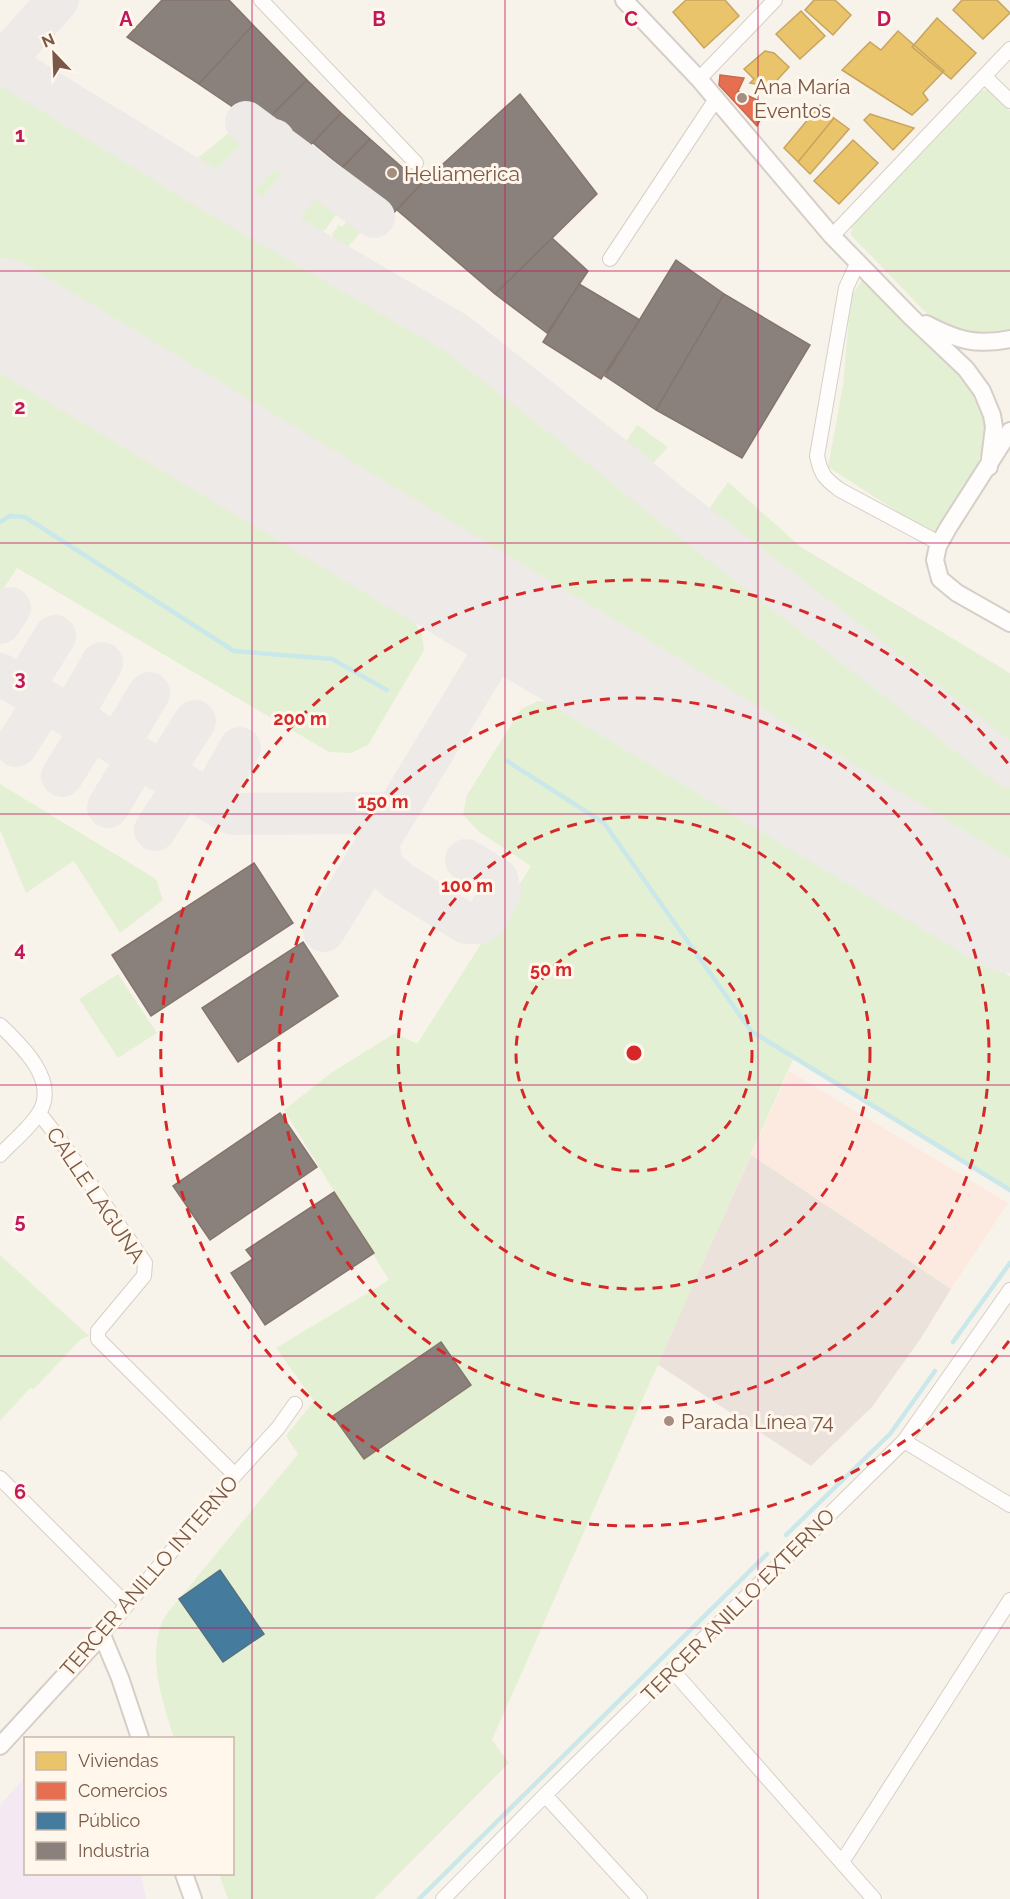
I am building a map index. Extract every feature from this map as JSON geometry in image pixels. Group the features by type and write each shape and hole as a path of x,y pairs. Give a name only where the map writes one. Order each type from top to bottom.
{"street":[{"path":"261,0 416,163"},
{"path":"624,0 699,79 832,236 911,317 966,369 982,391 992,415 994,427 989,467"},
{"path":"699,79 775,0"},
{"path":"832,236 1010,49"},
{"path":"984,76 1010,101"},
{"path":"610,259 716,99"},
{"path":"858,262 846,288 817,456 820,472 827,481 840,490 939,543"},
{"path":"911,317 966,341 984,344 1010,339"},
{"path":"1010,431 939,543 935,560 940,579 957,593 1010,623"},
{"name":"CALLE LAGUNA","path":"0,1025 40,1073 45,1086 39,1113 145,1263 146,1270 141,1281 98,1332 98,1339 235,1475"},
{"path":"0,1155 39,1113"},
{"name":"TERCER ANILLO EXTERNO","path":"443,1899 544,1795 903,1441 1010,1290"},
{"name":"TERCER ANILLO INTERNO","path":"0,1746 102,1635 235,1475 278,1428 295,1404"},
{"path":"903,1441 1010,1506"},
{"path":"0,1478 127,1605"},
{"path":"842,1862 1010,1600"},
{"path":"102,1635 120,1678 140,1737"},
{"path":"672,1670 874,1899"},
{"path":"544,1795 640,1899"},
{"path":"184,1875 193,1899"}],"shaded area":[{"path":"789,1071 1008,1203 951,1289 751,1155"},
{"path":"751,1155 951,1289 921,1338 872,1407 811,1466 657,1364"},
{"path":"24,1778 24,1875 141,1875 146,1899 0,1899 0,1805"}],"green space":[{"path":"0,77 237,222 388,309 471,364 1010,785 1010,860 0,266"},
{"path":"988,90 1010,111 1010,329 980,333 944,326 928,315 851,235 852,223 978,91"},
{"path":"239,125 255,138 254,148 223,179 194,161"},
{"path":"273,158 288,162 302,172 270,210 240,190"},
{"path":"314,181 344,204 325,230 316,238 284,216"},
{"path":"357,208 372,219 346,249 335,243 332,234 339,225 342,227"},
{"path":"862,280 934,348 974,392 984,420 984,439 978,464 934,535 828,467 843,385 851,297"},
{"path":"0,367 410,615 422,634 424,650 368,745 351,753 329,752 17,568 0,594"},
{"path":"637,425 668,447 646,471 620,450"},
{"path":"728,482 801,547 1010,673 1010,749 706,513"},
{"path":"538,701 563,705 1010,976 1010,1190 793,1059 492,1740 509,1763 374,1899 228,1899 219,1875 234,1875 234,1737 174,1737 158,1681 156,1651 158,1636 162,1622 170,1610 298,1454 286,1436 314,1401 276,1348 389,1280 284,1110 331,1073 395,1033 417,1044 531,866 478,831 463,815 467,795 521,709"},
{"path":"0,784 156,879 163,900 120,933 74,861 26,893 0,830"},
{"path":"118,974 157,1033 118,1058 79,999"},
{"path":"0,1255 89,1336 81,1339 34,1389 30,1388 0,1421"}],"building: Viviendas":[{"path":"686,0 725,0 739,16 704,48 673,12"},
{"path":"814,0 835,0 851,15 833,35 805,10"},
{"path":"962,0 997,0 1010,13 983,39 953,10"},
{"path":"801,11 825,36 800,59 776,34"},
{"path":"937,18 976,53 951,79 912,47"},
{"path":"898,31 944,71 923,93 928,100 912,115 842,70 870,42 881,50"},
{"path":"765,51 774,53 789,67 771,87 750,83 754,79 744,69"},
{"path":"820,105 834,118 798,162 784,148"},
{"path":"870,114 914,128 893,150 864,120"},
{"path":"834,118 849,129 810,174 798,162"},
{"path":"853,140 878,163 839,204 814,181"}],"building: Comercios":[{"name":"Ana María Eventos","path":"720,75 744,78 738,91 768,105 757,126 719,85"}],"building: Público":[{"path":"220,1570 264,1634 223,1662 179,1599"}],"building: Industria":[{"path":"162,0 229,0 253,25 199,84 127,37"},
{"path":"253,25 307,80 261,126 199,84"},
{"path":"307,80 341,113 300,156 261,126"},
{"path":"520,94 597,194 495,294 397,210 421,184"},
{"path":"341,113 370,139 342,167 313,143"},
{"path":"370,139 421,184 386,221 331,180"},
{"path":"552,238 588,271 547,333 495,294"},
{"path":"676,260 724,294 656,410 605,376"},
{"path":"579,284 640,320 601,379 543,342"},
{"path":"724,294 810,345 742,458 656,410"},
{"path":"254,863 293,923 151,1016 112,955"},
{"path":"303,942 338,996 238,1062 202,1008"},
{"path":"280,1113 317,1167 210,1240 173,1186"},
{"path":"334,1192 374,1253 265,1325 231,1273 253,1259 246,1250"},
{"path":"441,1342 471,1385 364,1459 333,1416"}],"waterway":[{"path":"0,522 10,516 25,517 234,651 332,659 387,690"},
{"path":"507,761 604,823 751,1031 1010,1190"},
{"path":"953,1342 1010,1263"},
{"path":"786,1535 890,1434 935,1371"},
{"path":"419,1899 767,1554"}],"taxiway":[{"path":"2,63 58,0"},
{"path":"0,61 220,196 456,333 669,503 1010,767"},
{"path":"246,122 374,217"},
{"path":"220,196 274,140"},
{"path":"268,225 311,170"},
{"path":"0,623 10,608"},
{"path":"324,931 513,620"},
{"path":"23,688 55,636"},
{"path":"71,717 102,663"},
{"path":"0,674 232,814 395,813"},
{"path":"118,745 149,693"},
{"path":"16,746 45,701"},
{"path":"163,772 195,721"},
{"path":"62,776 91,729"},
{"path":"210,801 240,748"},
{"path":"108,807 138,757"},
{"path":"155,830 184,785"},
{"path":"379,839 380,859 385,869 398,881 466,923 480,923 487,917 500,892 497,879 466,860"}],"runway":[{"path":"0,311 1010,920"}],"place":[{"name":"Ana María Eventos","path":"742,98"},
{"name":"Heliamerica","path":"392,173"},
{"name":"Parada Línea 74","path":"669,1421"}]}
